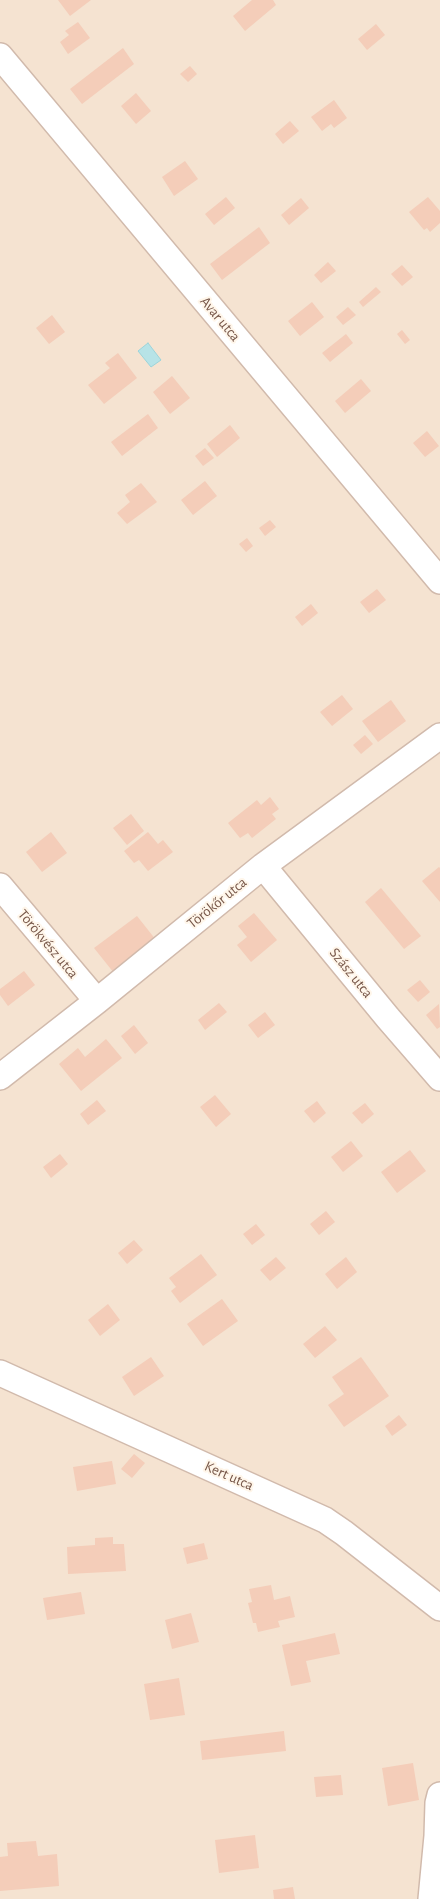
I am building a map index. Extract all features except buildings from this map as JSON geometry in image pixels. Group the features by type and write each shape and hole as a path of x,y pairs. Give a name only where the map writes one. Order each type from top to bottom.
{"street":[{"name":"Avar utca","path":"0,56 440,581"},
{"name":"Törökőr utca","path":"0,1077 263,866 440,736"},
{"name":"Szász utca","path":"263,866 440,1078"},
{"name":"Törökvész utca","path":"0,886 97,1001"},
{"name":"Kert utca","path":"0,1372 325,1520 440,1608"},
{"path":"431,1899 440,1795"}],"shaded area":[{"path":"0,0 440,0 440,1899 0,1899"}],"water":[{"path":"148,343 161,360 151,367 138,351"}]}
